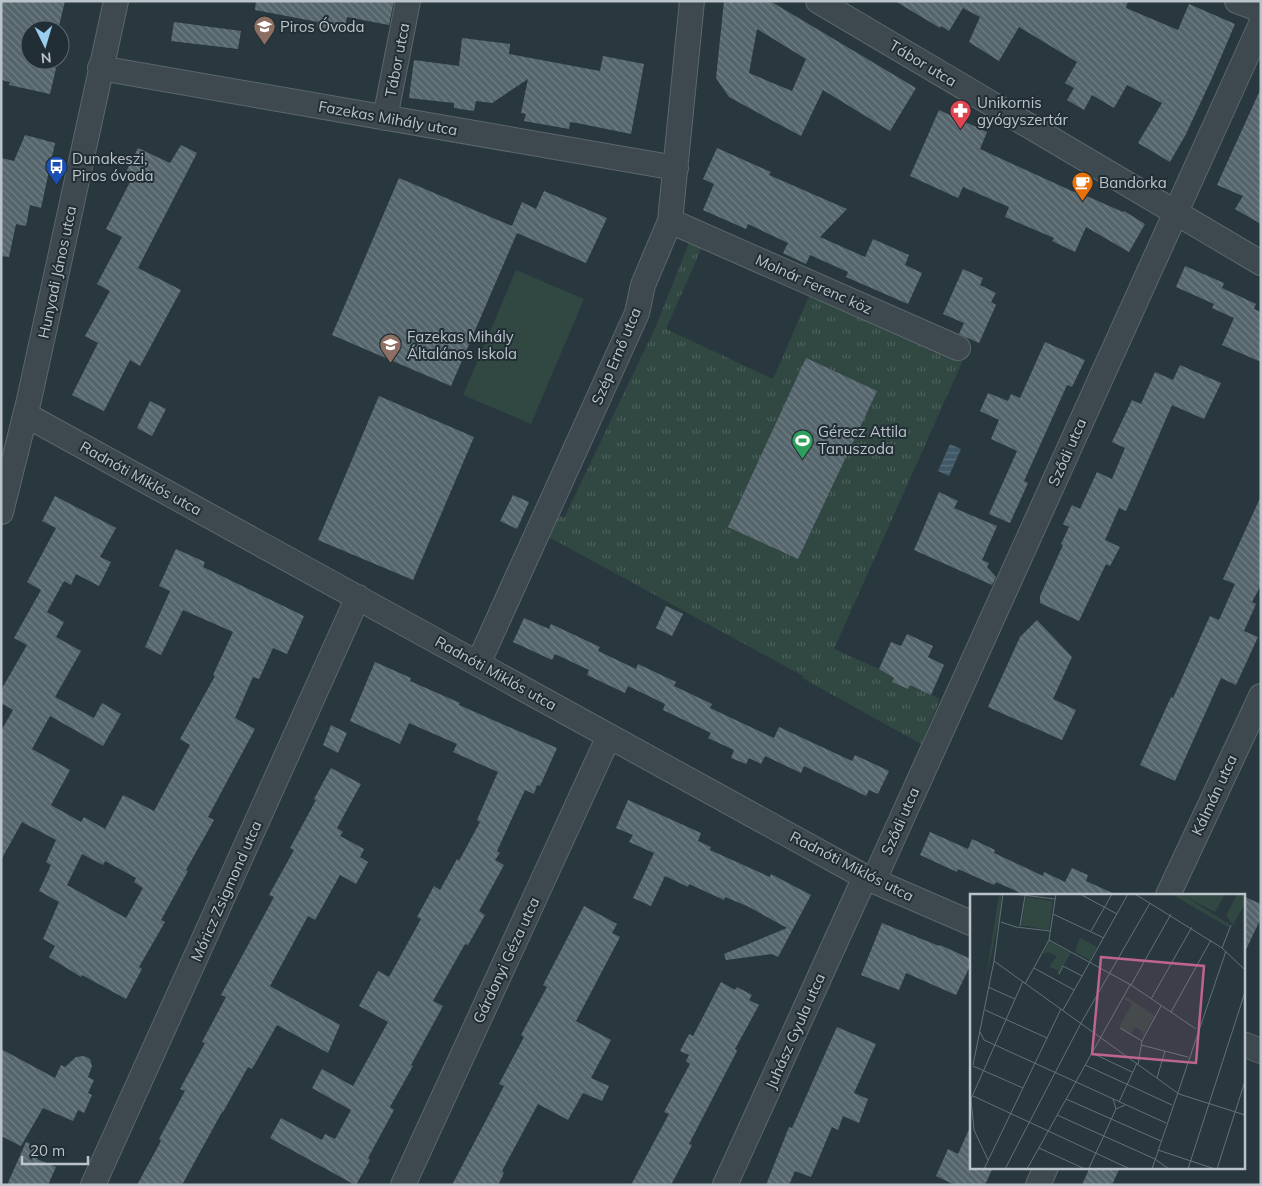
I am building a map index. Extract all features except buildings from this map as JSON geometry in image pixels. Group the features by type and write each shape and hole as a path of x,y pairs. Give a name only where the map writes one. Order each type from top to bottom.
{"street":[{"name":"Hunyadi János utca","path":"1,512 26,415 116,1"},
{"name":"Tábor utca","path":"385,118 408,1"},
{"name":"Szép Ernő utca","path":"478,664 637,314 643,285 670,221 692,1"},
{"name":"Tábor utca","path":"818,1 1261,263"},
{"path":"1237,1 1261,10"},
{"name":"Sződi utca","path":"870,879 1261,24"},
{"name":"Fazekas Mihály utca","path":"100,68 676,168"},
{"name":"Molnár Ferenc köz","path":"670,221 958,348"},
{"name":"Radnóti Miklós utca","path":"26,415 870,879 970,923"},
{"name":"Móricz Zsigmond utca","path":"93,1185 358,597"},
{"name":"Kálmán utca","path":"1168,894 1261,696"},
{"name":"Gárdonyi Géza utca","path":"403,1185 609,736"},
{"name":"Juhász Gyula utca","path":"726,1185 870,879"},
{"path":"1244,1044 1261,1051"},
{"path":"1038,1185 1046,1168"}],"green space":[{"path":"690,240 703,245 666,329 773,379 811,292 963,360 834,649 879,669 894,678 892,682 908,689 910,685 940,699 921,744 802,678 803,676 547,536 557,515 564,518 656,326"},
{"path":"516,270 584,299 531,424 463,395"}],"water":[{"path":"950,444 961,449 949,476 938,471"}],"place":[{"name":"Piros Óvoda","path":"264,45"},
{"name":"Unikornis gyógyszertár","path":"961,130"},
{"name":"Dunakeszi, Piros óvoda","path":"56,186"},
{"name":"Bandorka","path":"1083,201"},
{"name":"Fazekas Mihály Általános Iskola","path":"391,364"},
{"name":"Gérecz Attila Tanuszoda","path":"802,459"}]}
